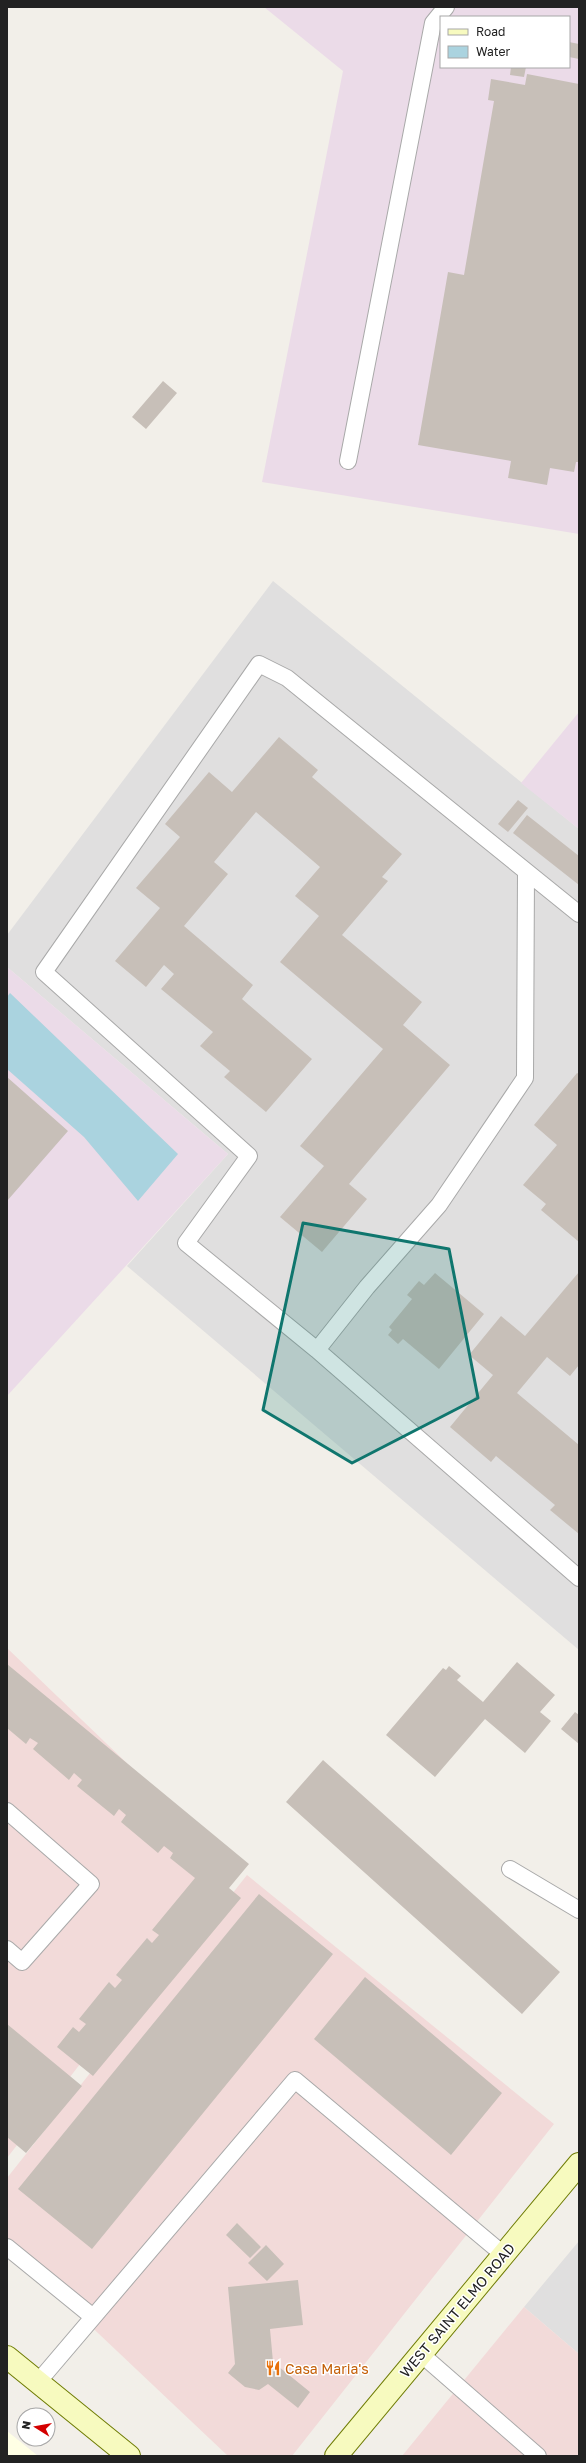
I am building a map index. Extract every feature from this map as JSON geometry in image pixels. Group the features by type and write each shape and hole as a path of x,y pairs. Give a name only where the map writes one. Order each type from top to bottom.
{"street":[{"name":"WEST SAINT ELMO ROAD","path":"344,2453 421,2354 579,2164"},
{"path":"7,2357 129,2456"}],"lane":[{"path":"348,460 433,22 446,7"},
{"path":"579,914 287,678 258,664 44,972 249,1156 186,1243 317,1350 579,1578"},
{"path":"317,1350 367,1287 439,1205 525,1078 526,872"},
{"path":"7,1812 91,1884 22,1962 7,1949"},
{"path":"510,1869 579,1910"},
{"path":"38,2382 295,2080 504,2255"},
{"path":"7,2247 93,2317"},
{"path":"421,2354 538,2456"}],"highlighted area":[{"path":"303,1223 449,1249 478,1398 352,1463 263,1410"}],"shaded area":[{"path":"264,7 579,7 579,534 262,482 343,71"},
{"path":"273,581 579,829 579,1650 127,1266 228,1154 7,967 7,935"},
{"path":"579,712 579,829 521,783"},
{"path":"7,967 228,1154 7,1396"},
{"path":"7,1648 234,1866 7,2158"},
{"path":"247,1875 554,2124 292,2456 228,2456 7,2247 7,2178"},
{"path":"579,2241 579,2354 524,2307"},
{"path":"524,2307 579,2354 579,2456 402,2456"},
{"path":"7,2431 16,2438 16,2447 27,2447 38,2456 7,2456"}],"water":[{"path":"10,993 178,1154 138,1201 84,1137 7,1069 7,997"}],"building":[{"path":"570,42 579,44 579,59 570,57"},
{"path":"511,68 526,68 524,77 510,75"},
{"path":"527,74 579,84 579,462 576,462 574,472 550,468 547,485 508,478 511,461 418,445 448,272 464,275 494,101 488,100 491,79 525,85"},
{"path":"163,381 177,393 146,429 132,417"},
{"path":"279,737 318,770 312,777 402,854 382,877 388,881 342,935 422,1002 403,1025 450,1065 349,1184 367,1199 322,1252 280,1217 324,1166 300,1146 383,1049 280,962 319,916 295,896 320,867 256,812 214,862 228,874 184,926 253,985 242,999 312,1059 266,1112 224,1077 230,1071 200,1046 213,1032 161,989 174,974 164,965 146,987 115,961 160,908 136,888 180,837 165,824 209,772 232,792"},
{"path":"518,800 528,808 508,832 498,824"},
{"path":"527,815 579,856 579,885 513,833"},
{"path":"577,1073 579,1074 579,1242 541,1210 546,1204 523,1185 557,1145 534,1125"},
{"path":"7,1077 68,1131 7,1201"},
{"path":"579,1272 579,1365 570,1376 547,1357 517,1393 579,1445 579,1534 550,1510 555,1505 496,1456 491,1462 450,1427 493,1375 469,1355 501,1316 525,1336"},
{"path":"435,1273 484,1314 439,1369 403,1339 398,1344 388,1335 392,1330 389,1327 412,1299 407,1295 419,1281 424,1285"},
{"path":"517,1662 555,1695 540,1712 551,1721 525,1753 485,1719 435,1777 386,1735 443,1668 446,1670 449,1666 461,1676 457,1680 483,1702"},
{"path":"7,1664 249,1864 229,1888 241,1898 93,2076 57,2047 73,2027 79,2032 86,2024 79,2019 109,1982 115,1988 122,1980 116,1975 147,1938 152,1943 159,1935 152,1930 195,1878 170,1858 173,1853 164,1846 158,1853 121,1822 126,1815 119,1809 114,1816 77,1786 82,1780 74,1773 69,1780 33,1749 38,1743 30,1738 26,1744 7,1728"},
{"path":"575,1712 579,1715 579,1744 561,1729"},
{"path":"323,1760 560,1972 522,2014 286,1802"},
{"path":"259,1894 333,1954 92,2249 18,2189"},
{"path":"365,1977 502,2093 451,2155 314,2039"},
{"path":"7,2024 82,2086 26,2153 7,2137"},
{"path":"237,2223 261,2247 250,2258 226,2235"},
{"path":"266,2245 284,2264 267,2281 248,2263"},
{"path":"298,2280 303,2325 270,2329 273,2362 310,2392 298,2408 268,2384 259,2390 245,2387 228,2373 235,2364 228,2287"}],"place":[{"name":"Casa Maria's","path":"273,2368"}]}
